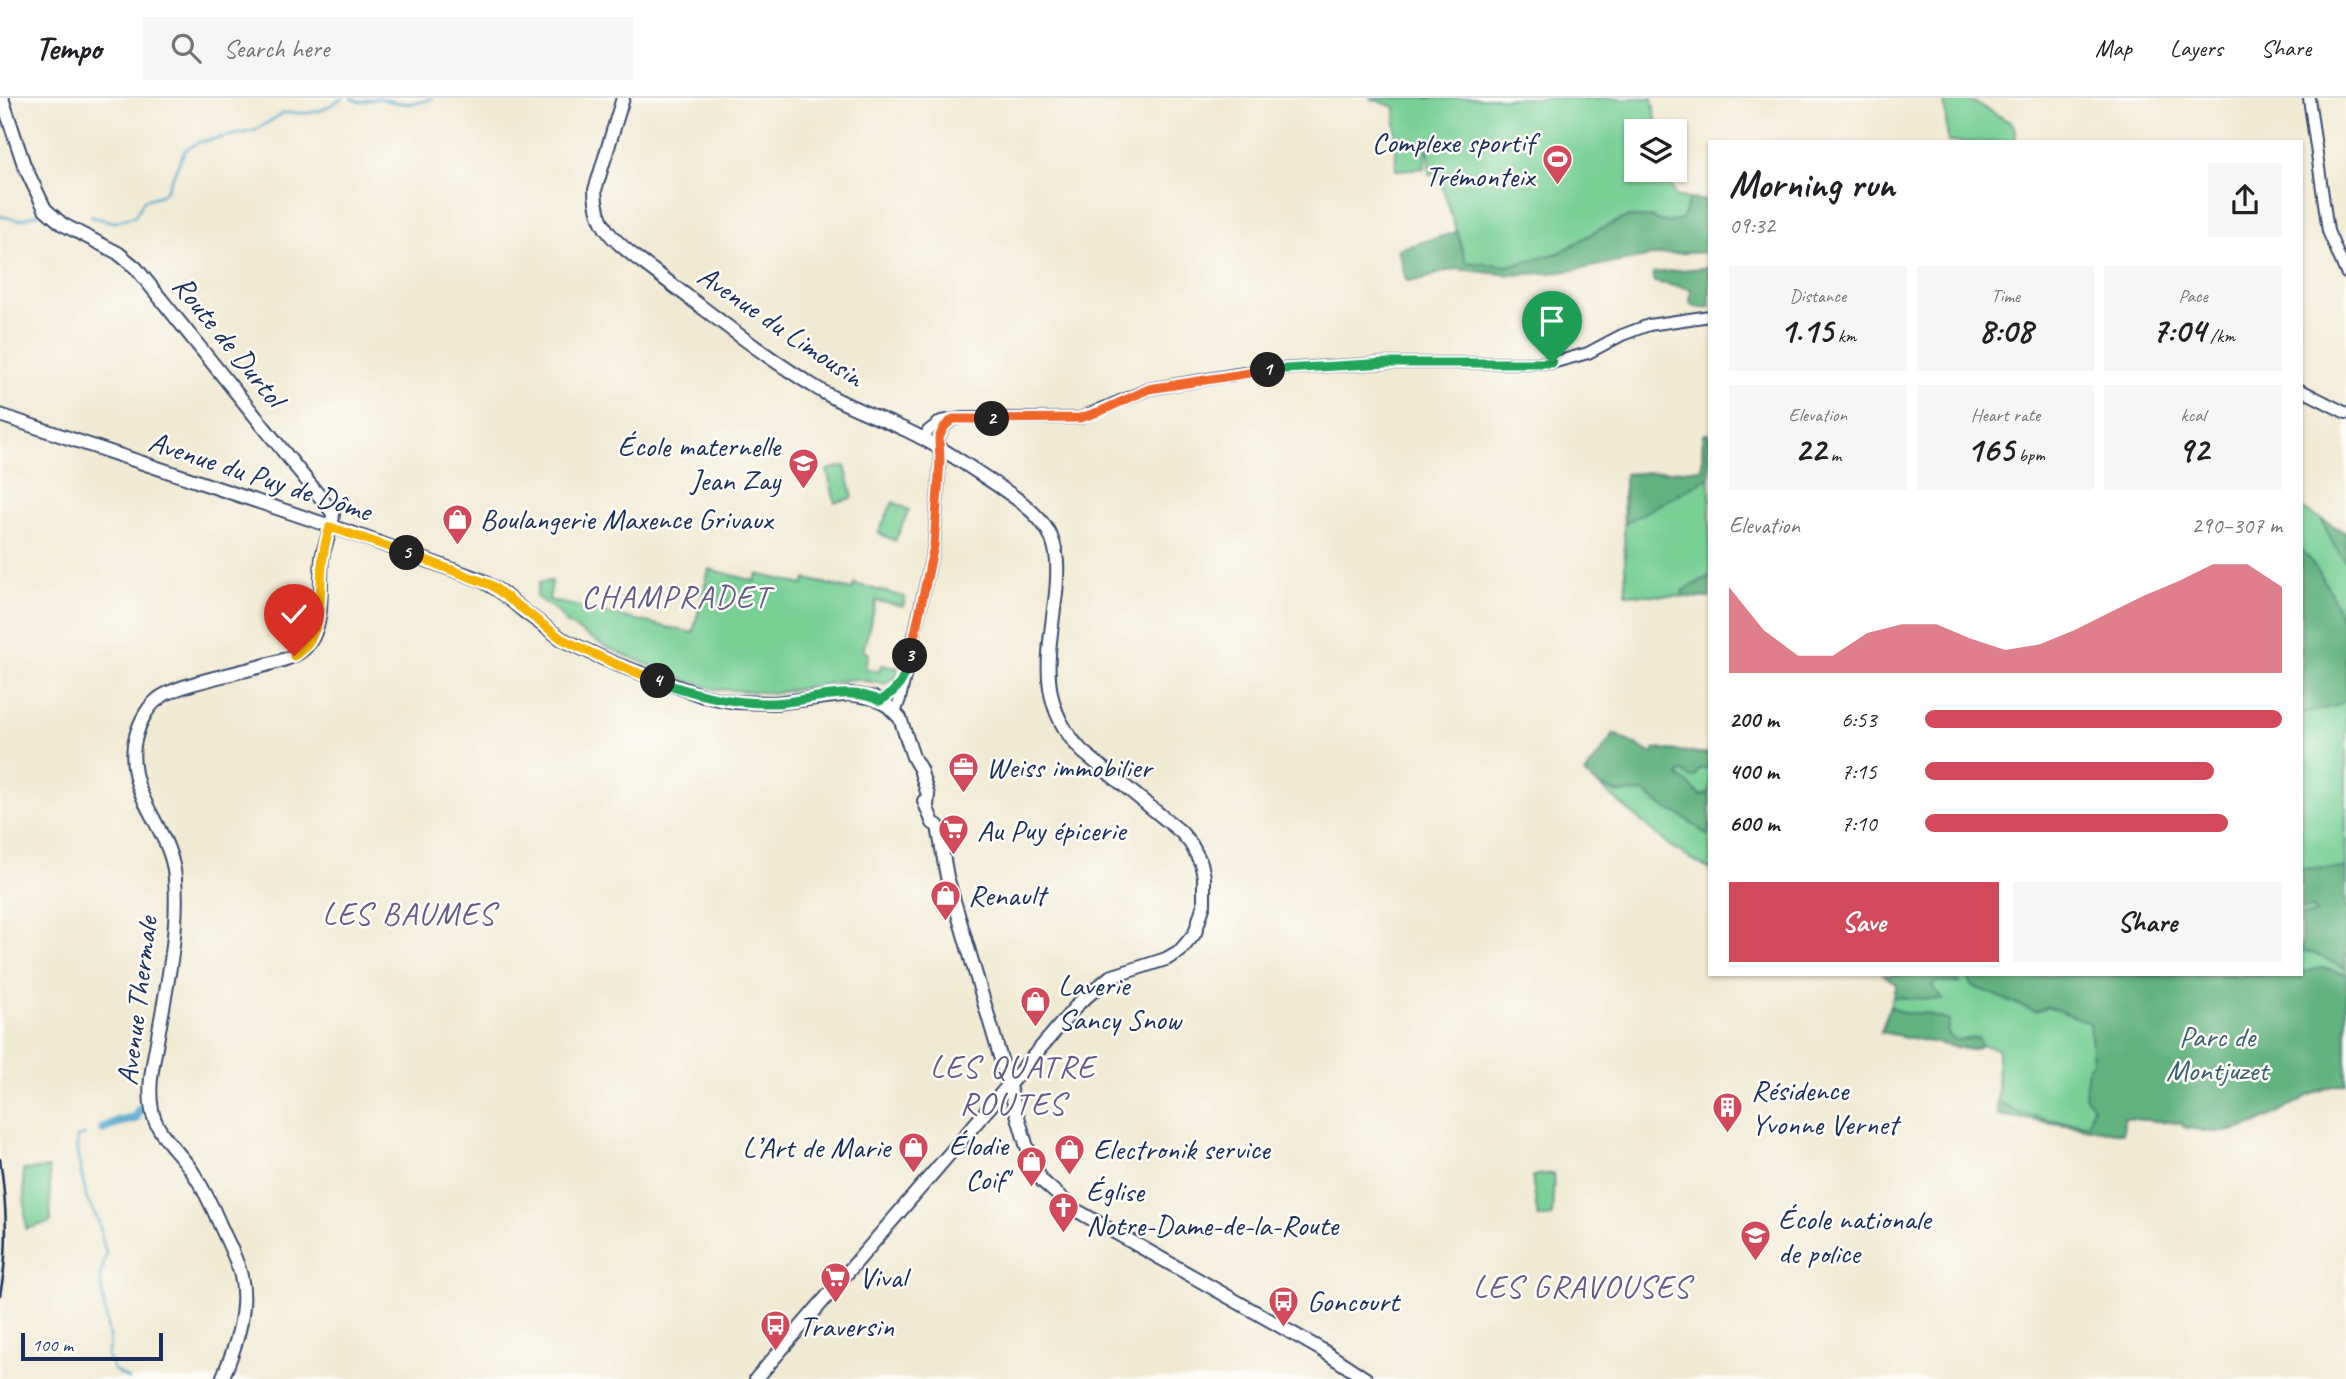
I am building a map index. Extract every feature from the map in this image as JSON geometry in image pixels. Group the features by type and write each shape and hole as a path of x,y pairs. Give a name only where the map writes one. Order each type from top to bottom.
{"main road":[{"name":"Route de Durtol","path":"2,98 6,115 40,201 54,218 118,253 136,268 333,513 330,527"},
{"name":"Avenue du Limousin","path":"623,98 595,190 595,202 604,229 639,260 810,384 835,399 940,448 1031,510 1049,533 1055,547 1058,570 1048,664 1048,682 1056,714 1070,739 1083,752 1186,838 1196,853 1204,877 1201,919 1188,943 1166,959 1110,977 1079,1003 756,1379"},
{"name":"Avenue du Puy de Dôme","path":"0,415 481,580 501,592 550,631 583,649 662,682 718,700 775,703 860,694 880,701 895,713 905,728 913,757 913,769 933,823 930,832 946,869 1008,1083 1041,1180 1062,1201 1322,1349 1366,1379"},
{"name":"Avenue Thermale","path":"222,1379 234,1350 238,1331 243,1294 240,1271 208,1198 193,1172 160,1130 150,1101 174,940 176,898 174,866 169,848 144,802 135,774 134,749 146,712 156,701 178,690 287,659 306,647 313,636 318,619 323,551 330,527"}],"street":[{"path":"2309,98 2328,231 2346,273"},
{"path":"924,439 928,431 942,421 1080,418 1149,389 1262,370 1387,363 1552,363 1588,353 1622,335 1649,325 1708,316"},
{"path":"2303,391 2346,412"},
{"path":"895,713 932,557 941,432 953,419"},
{"path":"880,701 892,694 904,681"}],"green space":[{"name":"Complexe sportif Trémonteix","path":"1369,98 1652,98 1656,119 1624,119 1624,182 1670,182 1675,196 1689,199 1683,219 1666,223 1650,217 1600,229 1559,253 1508,266 1466,262 1438,173 1429,174 1429,141 1424,168 1396,170 1395,107"},
{"path":"1944,98 1966,98 2012,123 2016,131 2015,140 1948,140"},
{"path":"1689,199 1708,201 1708,252 1663,254 1562,272 1510,275 1457,269 1421,280 1406,281 1398,249 1457,232 1466,262 1508,266 1559,253 1627,217 1650,217 1666,223 1682,219"},
{"path":"1708,267 1708,307 1698,308 1690,303 1691,289 1654,282 1653,273"},
{"path":"1708,433 1708,598 1626,594 1623,495 1625,474 1702,469 1703,434"},
{"path":"1708,433 1708,478 1624,524 1625,474 1702,469 1703,434"},
{"path":"845,466 853,498 835,502 827,470"},
{"path":"893,502 909,510 895,541 878,533"},
{"name":"Parc de Montjuzet","path":"2303,509 2346,533 2346,1083 2315,1093 2255,1124 2223,1132 2184,1127 2181,1123 2124,1118 2123,1133 1997,1115 1998,1049 1981,1045 1971,1050 1881,1032 1897,984 1885,976 2303,976"},
{"path":"2321,519 2346,533 2346,563 2332,542"},
{"path":"2303,552 2329,588 2345,634 2346,699 2336,706 2303,714"},
{"path":"709,569 755,581 757,574 804,585 806,579 852,590 854,584 905,597 903,606 876,601 863,651 868,653 865,668 879,672 881,665 898,668 896,677 885,684 853,679 775,693 715,689 685,680 608,648 565,622 558,612 536,597 539,583 552,581 549,600 693,633"},
{"path":"1708,577 1708,598 1684,597 1682,591"},
{"path":"1614,734 1652,754 1655,749 1708,754 1708,869 1670,846 1586,774"},
{"path":"1614,734 1652,754 1655,749 1708,754 1708,768 1700,769 1695,777 1690,778 1682,771 1678,776 1700,796 1708,794 1708,836 1644,792 1619,793 1598,785 1585,774"},
{"path":"2303,868 2346,869 2346,969 2313,953 2303,951 2303,916 2316,914 2314,908 2303,909"},
{"path":"2322,968 2346,974 2346,1083 2315,1093 2255,1124 2223,1132 2184,1127 2181,1123 2124,1118 2123,1133 1997,1115 1997,1101 2027,1114 2088,1124 2093,1107 2085,1096 2088,1065 2093,1062 2090,1023 2047,1006 2036,1012 1972,986 1968,976 2303,976 2303,972"},
{"path":"1885,976 1947,976 1960,982 1939,981 1933,986 1943,1000 1893,997 1897,984"},
{"path":"1890,1006 1903,1013 1925,1013 1949,1021 1947,1032 1954,1040 1978,1038 1981,1045 1971,1050 1881,1032"},
{"path":"49,1168 51,1222 26,1229 23,1170"},
{"path":"1554,1173 1552,1216 1538,1218 1532,1176"}],"waterway":[{"path":"91,217 115,222 135,216 144,200 161,195 167,189 185,150 199,142 254,131 283,113 322,110 343,98"},
{"path":"351,98 360,102 378,98"},
{"path":"380,98 406,103 432,98"},
{"path":"0,216 19,220 38,214"},
{"path":"103,1129 135,1118 140,1109"},
{"path":"85,1135 77,1137 77,1153 87,1200 98,1220 106,1254 100,1277 110,1344 107,1356 114,1370 128,1379"}],"railway":[{"path":"0,1159 6,1227 0,1295"}],"place":[{"name":"Complexe sportif Trémonteix","path":"1557,186"},
{"name":"École maternelle Jean Zay","path":"803,490"},
{"name":"Boulangerie Maxence Grivaux","path":"457,546"},
{"name":"Weiss immobilier","path":"963,794"},
{"name":"Au Puy épicerie","path":"954,857"},
{"name":"Renault","path":"945,922"},
{"name":"Laverie Sancy Snow","path":"1035,1029"},
{"name":"Résidence Yvonne Vernet","path":"1728,1134"},
{"name":"L’Art de Marie","path":"913,1174"},
{"name":"Electronik service","path":"1070,1176"},
{"name":"Élodie Coif'","path":"1031,1189"},
{"name":"Église Notre-Dame-de-la-Route","path":"1063,1235"},
{"name":"École nationale de police","path":"1755,1263"},
{"name":"Vival","path":"836,1304"},
{"name":"Goncourt","path":"1284,1328"},
{"name":"Traversin","path":"776,1353"}],"district":[{"name":"CHAMPRADET","path":"676,596"},
{"name":"LES BAUMES","path":"409,913"},
{"name":"LES QUATRE ROUTES","path":"1013,1084"},
{"name":"LES GRAVOUSES","path":"1582,1286"}],"route":[{"path":"294,656 306,647 315,630 323,551 330,527 481,580 562,639 613,663 703,696 735,702 775,703 860,694 880,701 892,694 904,681 934,546 939,438 944,427 953,419 1080,418 1149,389 1262,370 1387,363 1552,363"}]}
